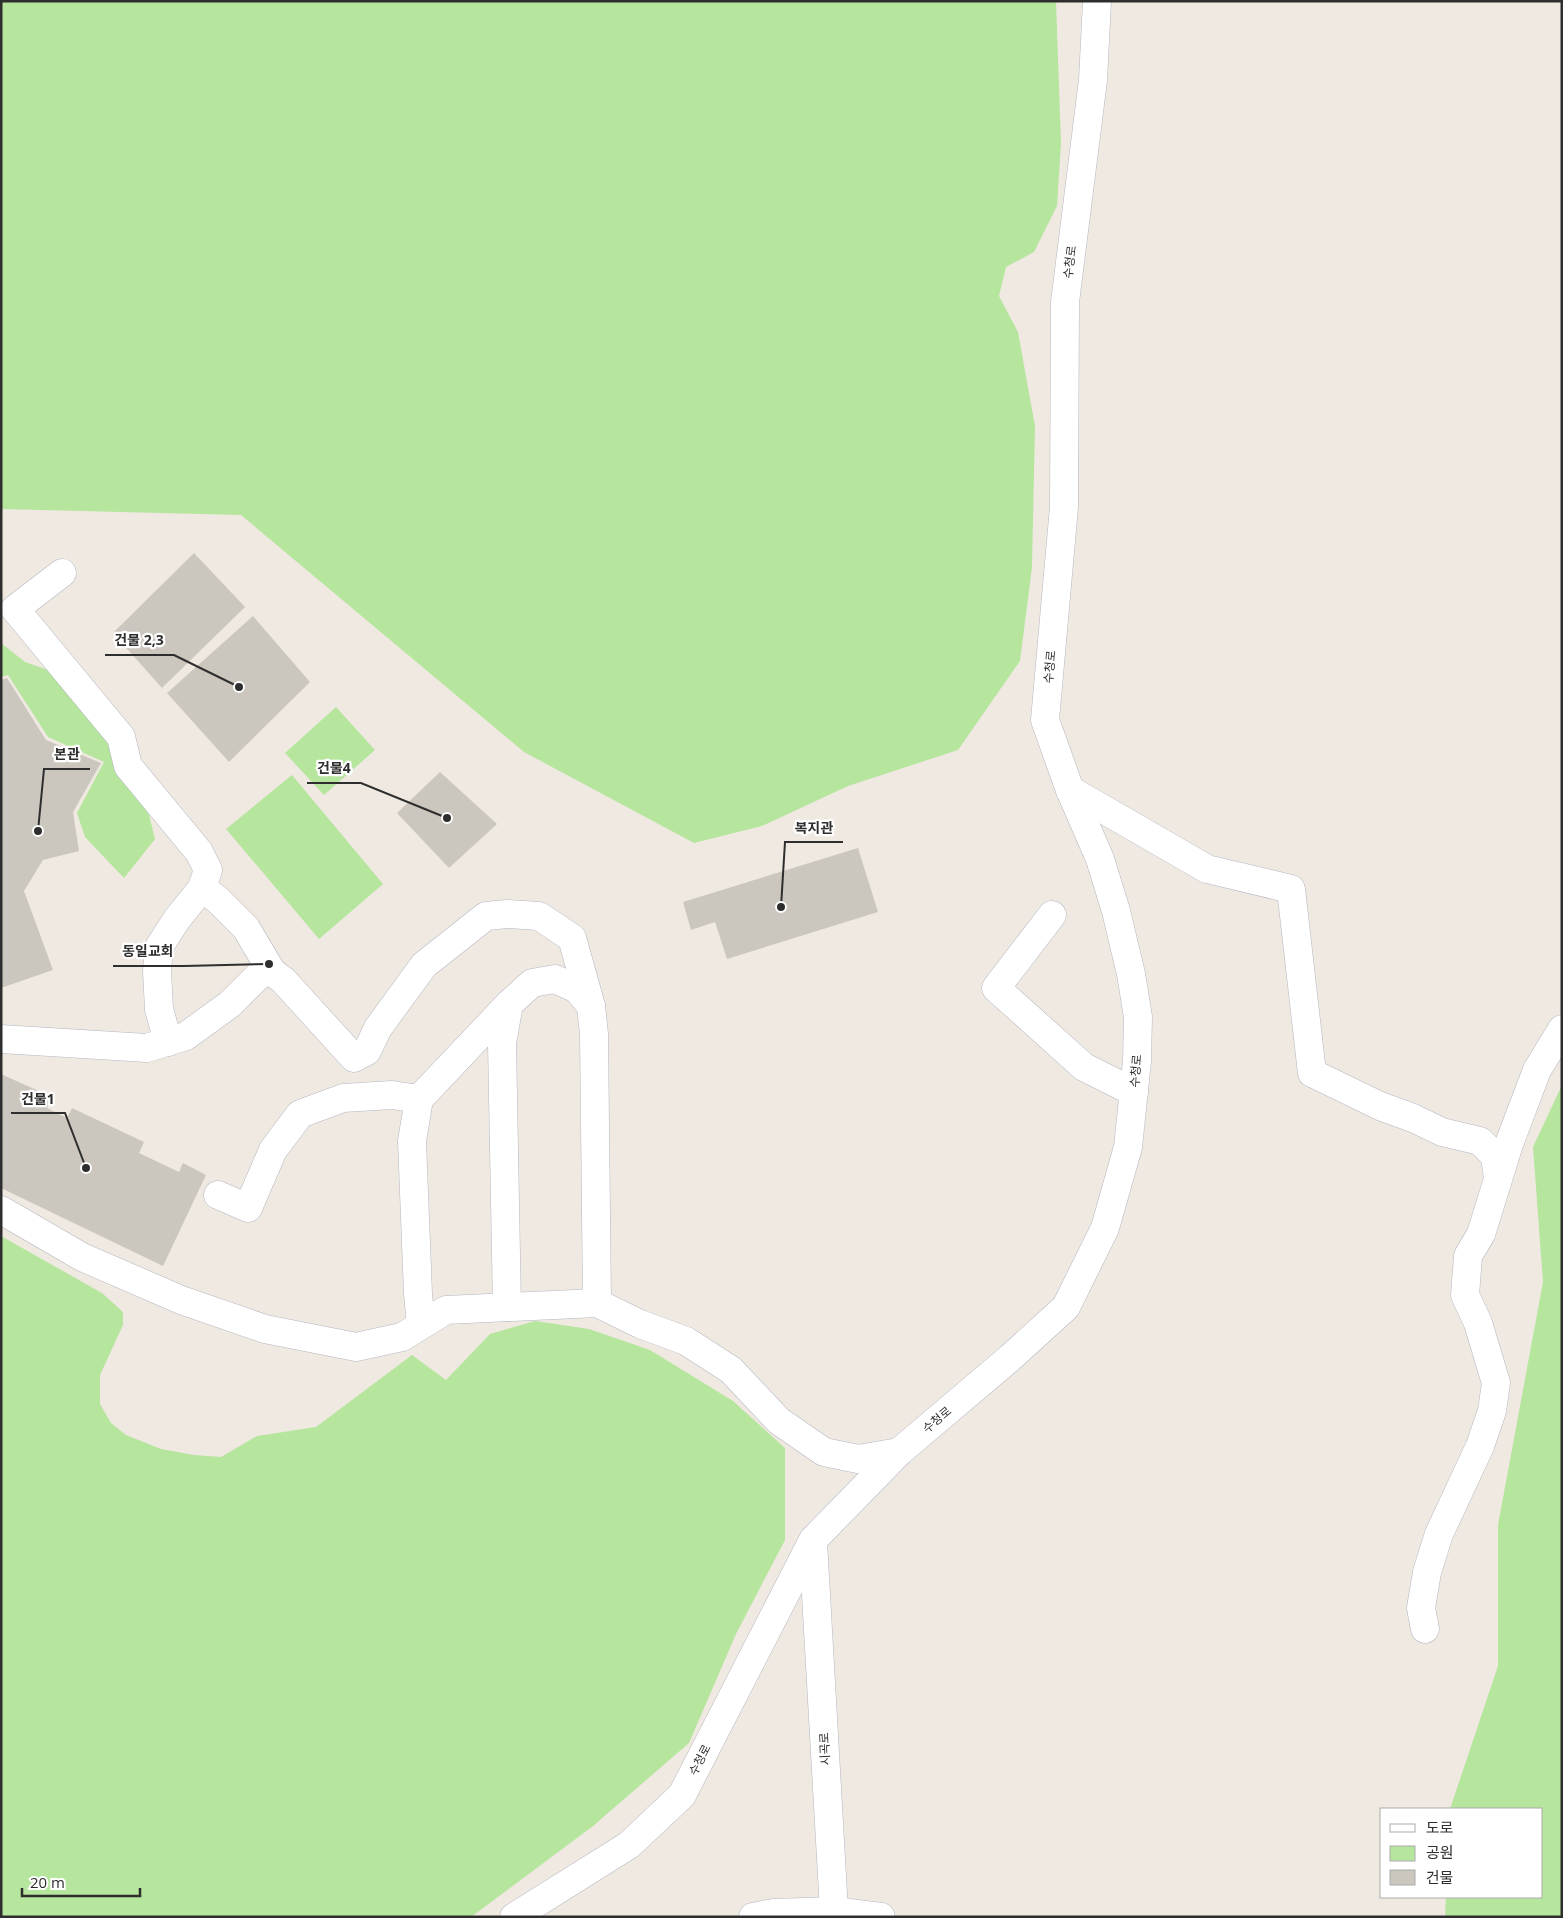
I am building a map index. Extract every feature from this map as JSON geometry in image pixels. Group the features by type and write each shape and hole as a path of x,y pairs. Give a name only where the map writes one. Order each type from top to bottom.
{"street":[{"name":"수청로","path":"514,1917 629,1844 682,1794 813,1540 899,1452 1010,1358 1066,1307 1105,1228 1128,1147 1137,1062 1138,1017 1131,974 1116,911 1100,859 1070,790 1045,720 1064,507 1064,302 1093,80 1097,1"},
{"path":"62,573 15,608 121,737 128,766 199,852 208,870 202,888 177,919 159,947 157,971 159,1010 168,1042"},
{"path":"1070,790 1206,869 1291,889 1312,1073 1380,1106 1413,1118 1442,1132 1480,1141 1495,1156 1498,1178"},
{"path":"202,888 218,900 246,928 272,972 283,980 354,1058 367,1051 378,1028 424,965 486,916 507,914 539,916 572,938 591,1006 594,1034 597,1303"},
{"path":"1052,915 996,988 1084,1067 1134,1092"},
{"path":"1,1038 147,1048 186,1036 230,1004 260,974 272,972"},
{"path":"421,1325 412,1141 419,1098 509,1004 532,984 555,979 577,989 591,1006"},
{"path":"507,1307 502,1043 509,1004"},
{"path":"1425,1630 1421,1608 1427,1572 1439,1534 1480,1446 1492,1411 1496,1383 1478,1323 1465,1295 1468,1256 1481,1234 1509,1144 1537,1070 1562,1029"},
{"path":"218,1195 248,1208 273,1150 300,1114 343,1098 392,1095 419,1098"},
{"path":"1,1210 82,1257 181,1300 266,1328 356,1347 402,1337 446,1310 597,1303 640,1324 686,1341 731,1370 779,1421 824,1452 858,1458 899,1452"},
{"name":"시곡로","path":"813,1540 834,1914"},
{"path":"753,1917 773,1914 834,1914 881,1917"}],"green space":[{"path":"1,1 1056,1 1061,144 1057,206 1034,252 1006,267 999,296 1018,332 1035,426 1032,567 1020,661 958,750 848,786 762,826 694,843 524,752 241,515 1,509"},
{"path":"1,643 25,662 48,670 109,741 147,807 155,839 124,878 85,837 77,813 104,762 48,737 8,675 1,677"},
{"path":"336,707 375,750 324,795 285,753"},
{"path":"292,775 383,884 319,939 226,829"},
{"path":"1562,1085 1562,1917 1445,1917 1446,1898 1543,1898 1543,1808 1450,1808 1498,1666 1498,1525 1543,1282 1533,1147"},
{"path":"1,1236 102,1293 123,1312 123,1325 100,1375 100,1404 111,1423 126,1435 161,1449 194,1455 221,1457 257,1436 316,1427 412,1355 446,1380 490,1334 535,1321 589,1329 650,1350 733,1401 785,1448 785,1540 736,1634 689,1743 593,1826 471,1917 1,1917"}],"building":[{"path":"194,553 245,607 162,688 113,633"},
{"path":"253,616 310,682 229,762 167,693"},
{"path":"7,678 46,740 101,763 73,812 79,851 43,860 24,891 53,970 1,988 1,680"},
{"path":"440,772 497,824 449,868 397,813"},
{"path":"858,848 878,912 727,959 715,922 691,930 683,902"},
{"path":"1,1074 52,1097 47,1108 67,1118 72,1108 144,1142 139,1153 179,1172 183,1163 206,1175 163,1266 1,1188"}],"place":[{"name":"건물 2,3","path":"239,687"},
{"name":"건물4","path":"447,818"},
{"name":"본관","path":"38,831"},
{"name":"복지관","path":"781,907"},
{"name":"동일교회","path":"269,964"},
{"name":"건물1","path":"86,1168"}]}
